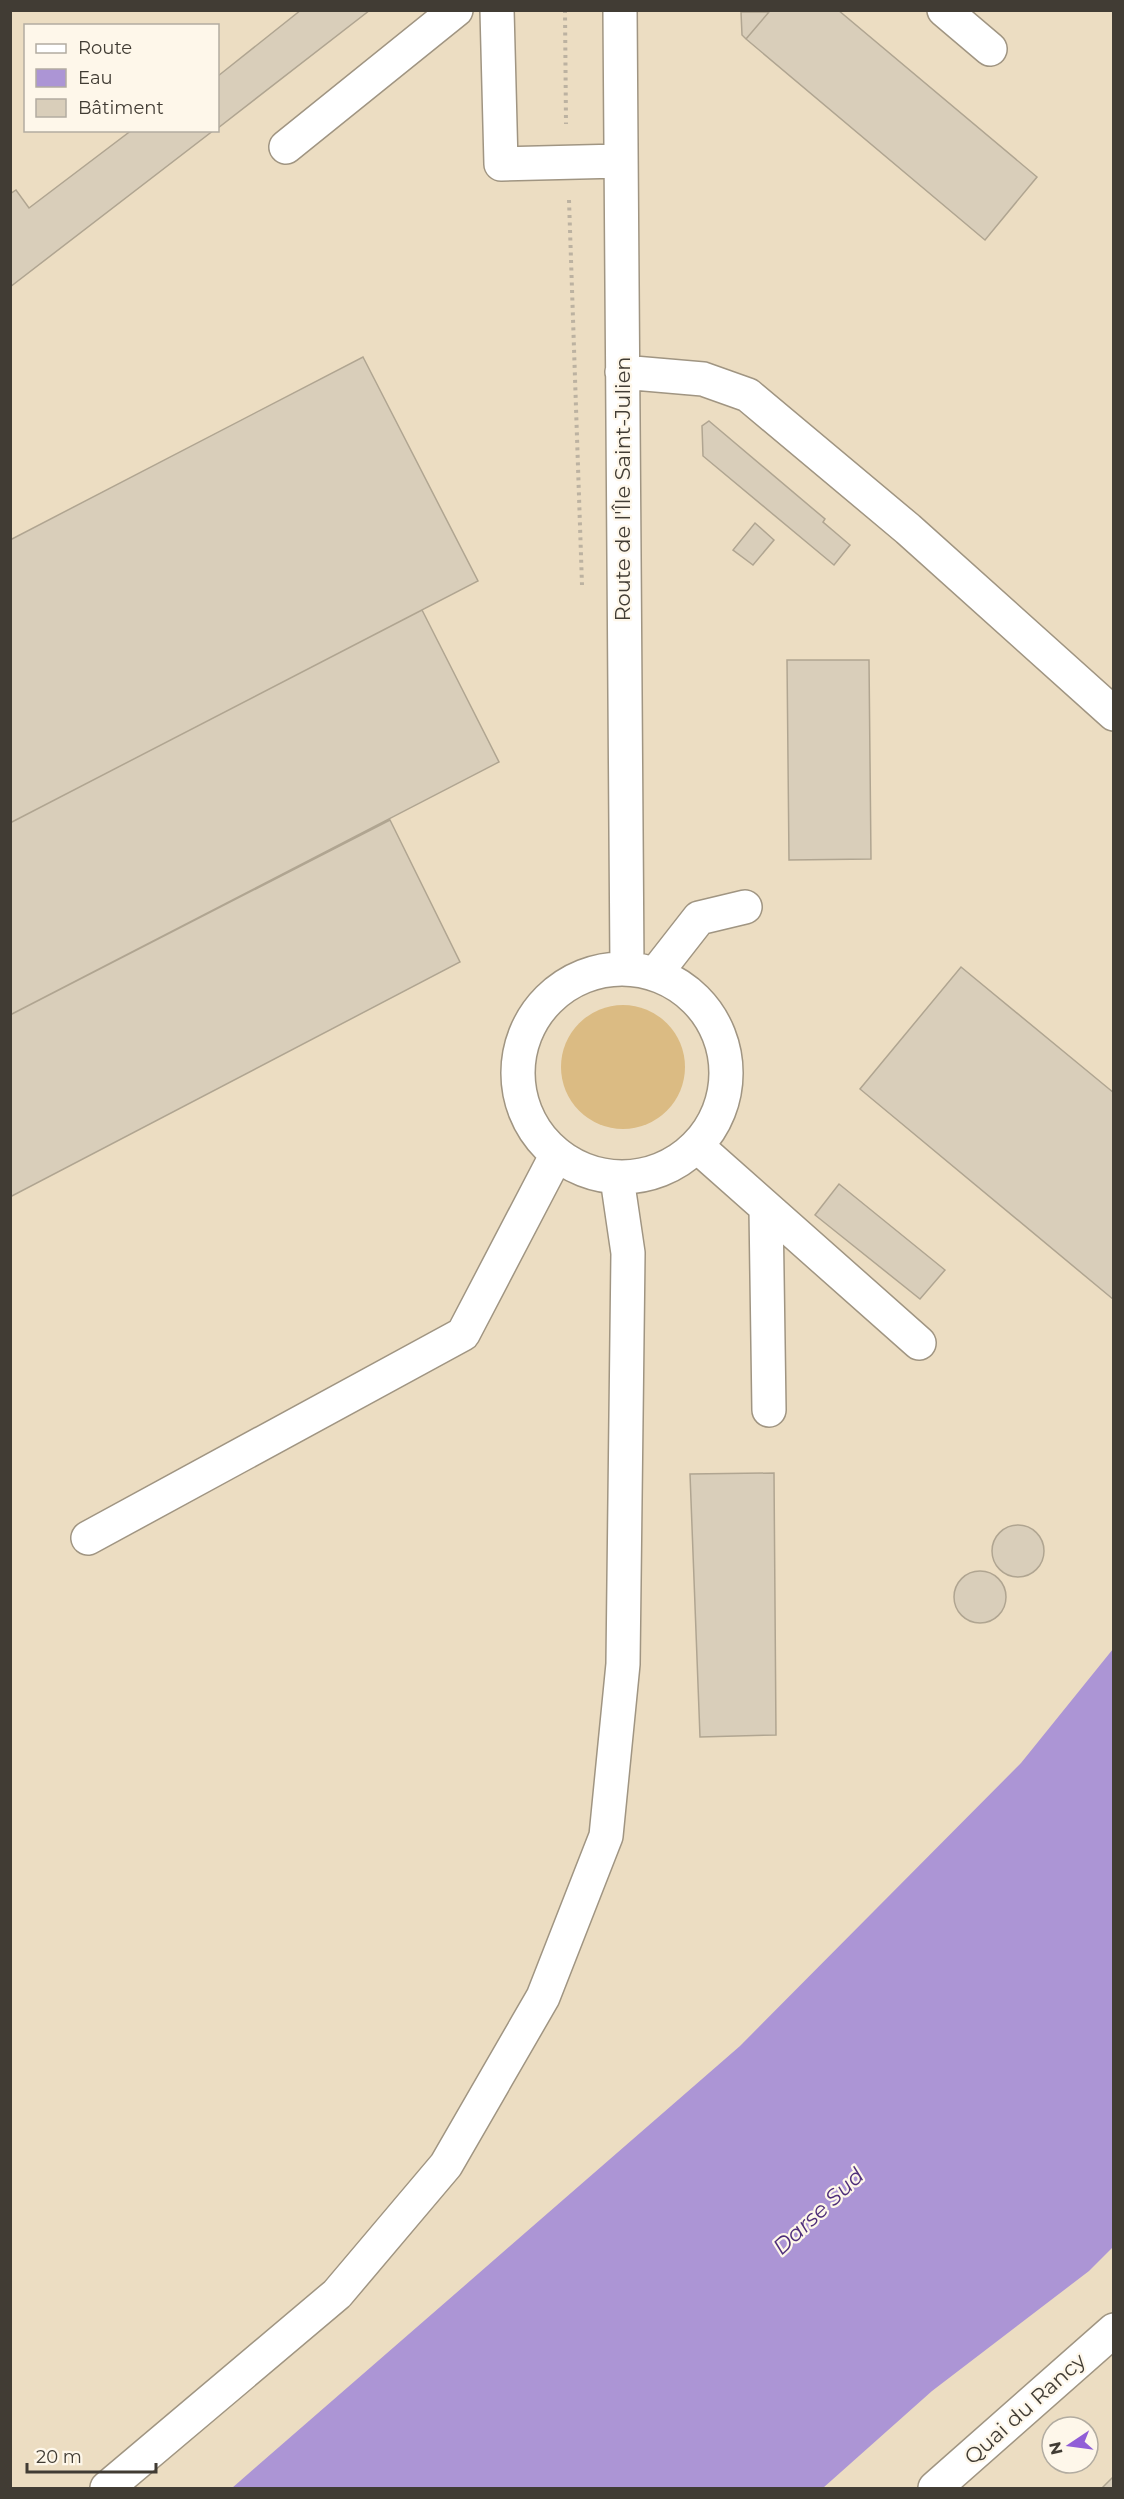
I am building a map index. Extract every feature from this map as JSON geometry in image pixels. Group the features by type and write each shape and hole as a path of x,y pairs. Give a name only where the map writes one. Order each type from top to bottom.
{"street":[{"path":"286,147 456,10"},
{"path":"498,10 501,164 620,161"},
{"name":"Route de l'Île Saint-Julien","path":"620,10 622,372 642,970"},
{"path":"944,10 990,49"},
{"path":"622,372 703,378 748,395 908,529 1113,714"},
{"path":"642,970 699,918 745,907"},
{"path":"642,970 687,990 711,1015 725,1048 727,1083 717,1118 698,1147 674,1164 646,1175 617,1178 585,1171 557,1154 535,1130 521,1100 517,1067 524,1035 540,1007 565,985 595,971 642,970"},
{"path":"698,1147 920,1343"},
{"path":"88,1538 463,1334 557,1154"},
{"path":"107,2488 337,2294 446,2165 543,1997 606,1836 623,1664 628,1253 617,1178"},
{"path":"766,1208 769,1410"},
{"name":"Quai du Rancy","path":"936,2488 1113,2330"}],"path":[{"path":"565,10 582,590"}],"shaded area":[{"path":"11,11 1113,11 1113,2488 11,2488"},
{"path":"623,1005 647,1009 667,1023 681,1043 685,1067 681,1091 667,1111 647,1125 623,1129 599,1125 579,1111 565,1091 561,1067 565,1043 579,1023 599,1009"}],"water":[{"name":"Darse Sud","path":"1113,1649 1114,2246 1089,2271 932,2391 823,2488 232,2488 740,2046 1021,1763"}],"building":[{"path":"301,10 370,10 219,127 219,75"},
{"path":"732,10 838,10 1037,177 985,240 746,39 769,12"},
{"path":"741,12 769,12 746,39 742,35"},
{"path":"129,132 211,132 10,287 10,194 16,190 29,208"},
{"path":"363,357 478,581 10,823 10,540"},
{"path":"709,421 825,519 823,522 850,545 834,565 703,456 702,426"},
{"path":"755,523 774,540 753,565 733,550"},
{"path":"422,610 499,762 10,1015 10,823"},
{"path":"787,660 869,660 871,859 789,860"},
{"path":"390,820 460,962 10,1197 10,1015"},
{"path":"961,967 1114,1093 1114,1300 860,1089"},
{"path":"839,1184 945,1270 920,1299 815,1215"},
{"path":"774,1473 776,1735 700,1737 690,1474"},
{"path":"1013,1525 1023,1525 1037,1532 1044,1551 1037,1570 1023,1577 1013,1577 1003,1573 996,1566 992,1556 992,1546 996,1536 1003,1529"},
{"path":"975,1571 985,1571 999,1578 1006,1597 999,1616 985,1623 975,1623 965,1619 958,1612 954,1602 954,1592 958,1582 965,1575"},
{"path":"1114,2476 1114,2488 1102,2488"}]}
